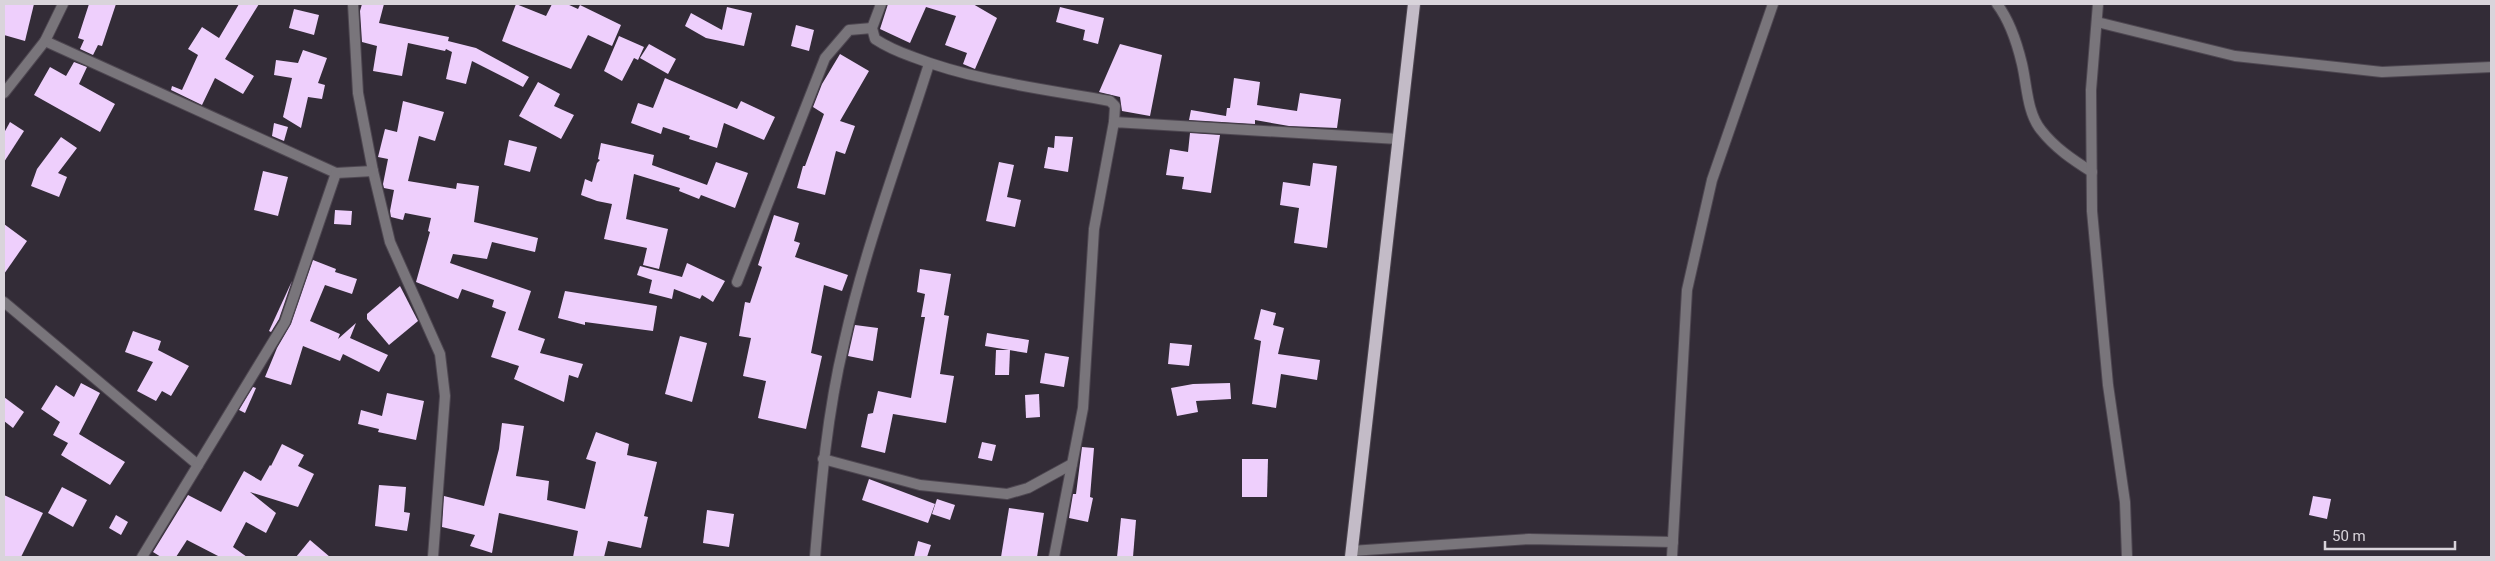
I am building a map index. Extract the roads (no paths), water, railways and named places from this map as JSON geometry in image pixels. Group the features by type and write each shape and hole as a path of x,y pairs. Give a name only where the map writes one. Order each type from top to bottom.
{"main road":[{"path":"1351,554 1414,4"}],"street":[{"path":"4,93 45,41 64,4"},
{"path":"353,4 353,38 358,93 373,171 390,242 440,354 444,373 445,396 433,557"},
{"path":"881,4 872,28 875,39 885,46 929,64 983,78 1110,101 1115,106 1114,122 1094,229 1083,408 1054,557"},
{"path":"1672,557 1687,290 1712,180 1773,4"},
{"path":"1997,4 2006,17 2022,63 2030,105 2040,129 2066,155 2092,172"},
{"path":"2098,4 2091,90 2092,211 2107,376 2125,502 2127,557"},
{"path":"2097,22 2235,56 2382,72 2491,67"},
{"path":"737,282 825,58 849,30 872,28"},
{"path":"45,41 336,173 373,171"},
{"path":"815,557 823,459 844,343 872,244 929,64"},
{"path":"1114,122 1398,139"},
{"path":"142,557 285,322 336,173"},
{"path":"4,302 198,465"},
{"path":"823,459 920,485 1007,494 1028,488 1072,464"},
{"path":"1351,554 1530,540 1673,542"}]}
